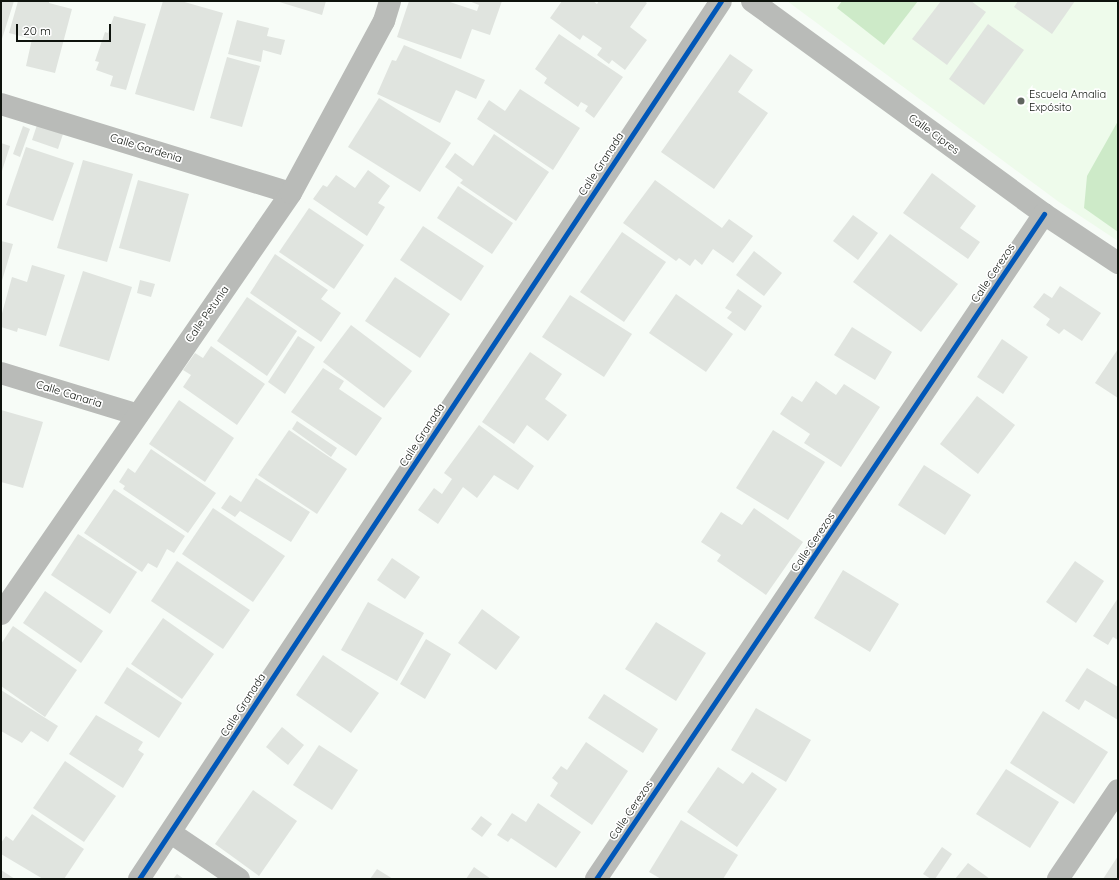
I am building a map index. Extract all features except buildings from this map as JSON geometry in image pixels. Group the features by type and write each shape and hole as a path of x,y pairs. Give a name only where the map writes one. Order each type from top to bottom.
{"street":[{"name":"Calle Petunia","path":"1,614 291,193 384,21 390,1"},
{"name":"Calle Granada","path":"139,879 171,833 721,1"},
{"name":"Calle Cipres","path":"752,1 1044,214 1118,263"},
{"name":"Calle Gardenia","path":"1,104 291,193"},
{"name":"Calle Cerezos","path":"596,879 1044,214"},
{"name":"Calle Canaria","path":"1,373 138,415"},
{"path":"1058,879 1118,790"},
{"path":"171,833 240,879"}],"shaded area":[{"name":"Escuela Amalia Expósito","path":"787,1 1118,1 1118,241 1059,202"}],"green space":[{"path":"842,1 918,1 884,45 837,8"},
{"path":"1118,121 1118,232 1084,208 1087,176"}],"cycle path":[{"path":"139,879 721,1"},
{"path":"596,879 1044,214"}],"place":[{"name":"Escuela Amalia Expósito","path":"1021,101"}]}
